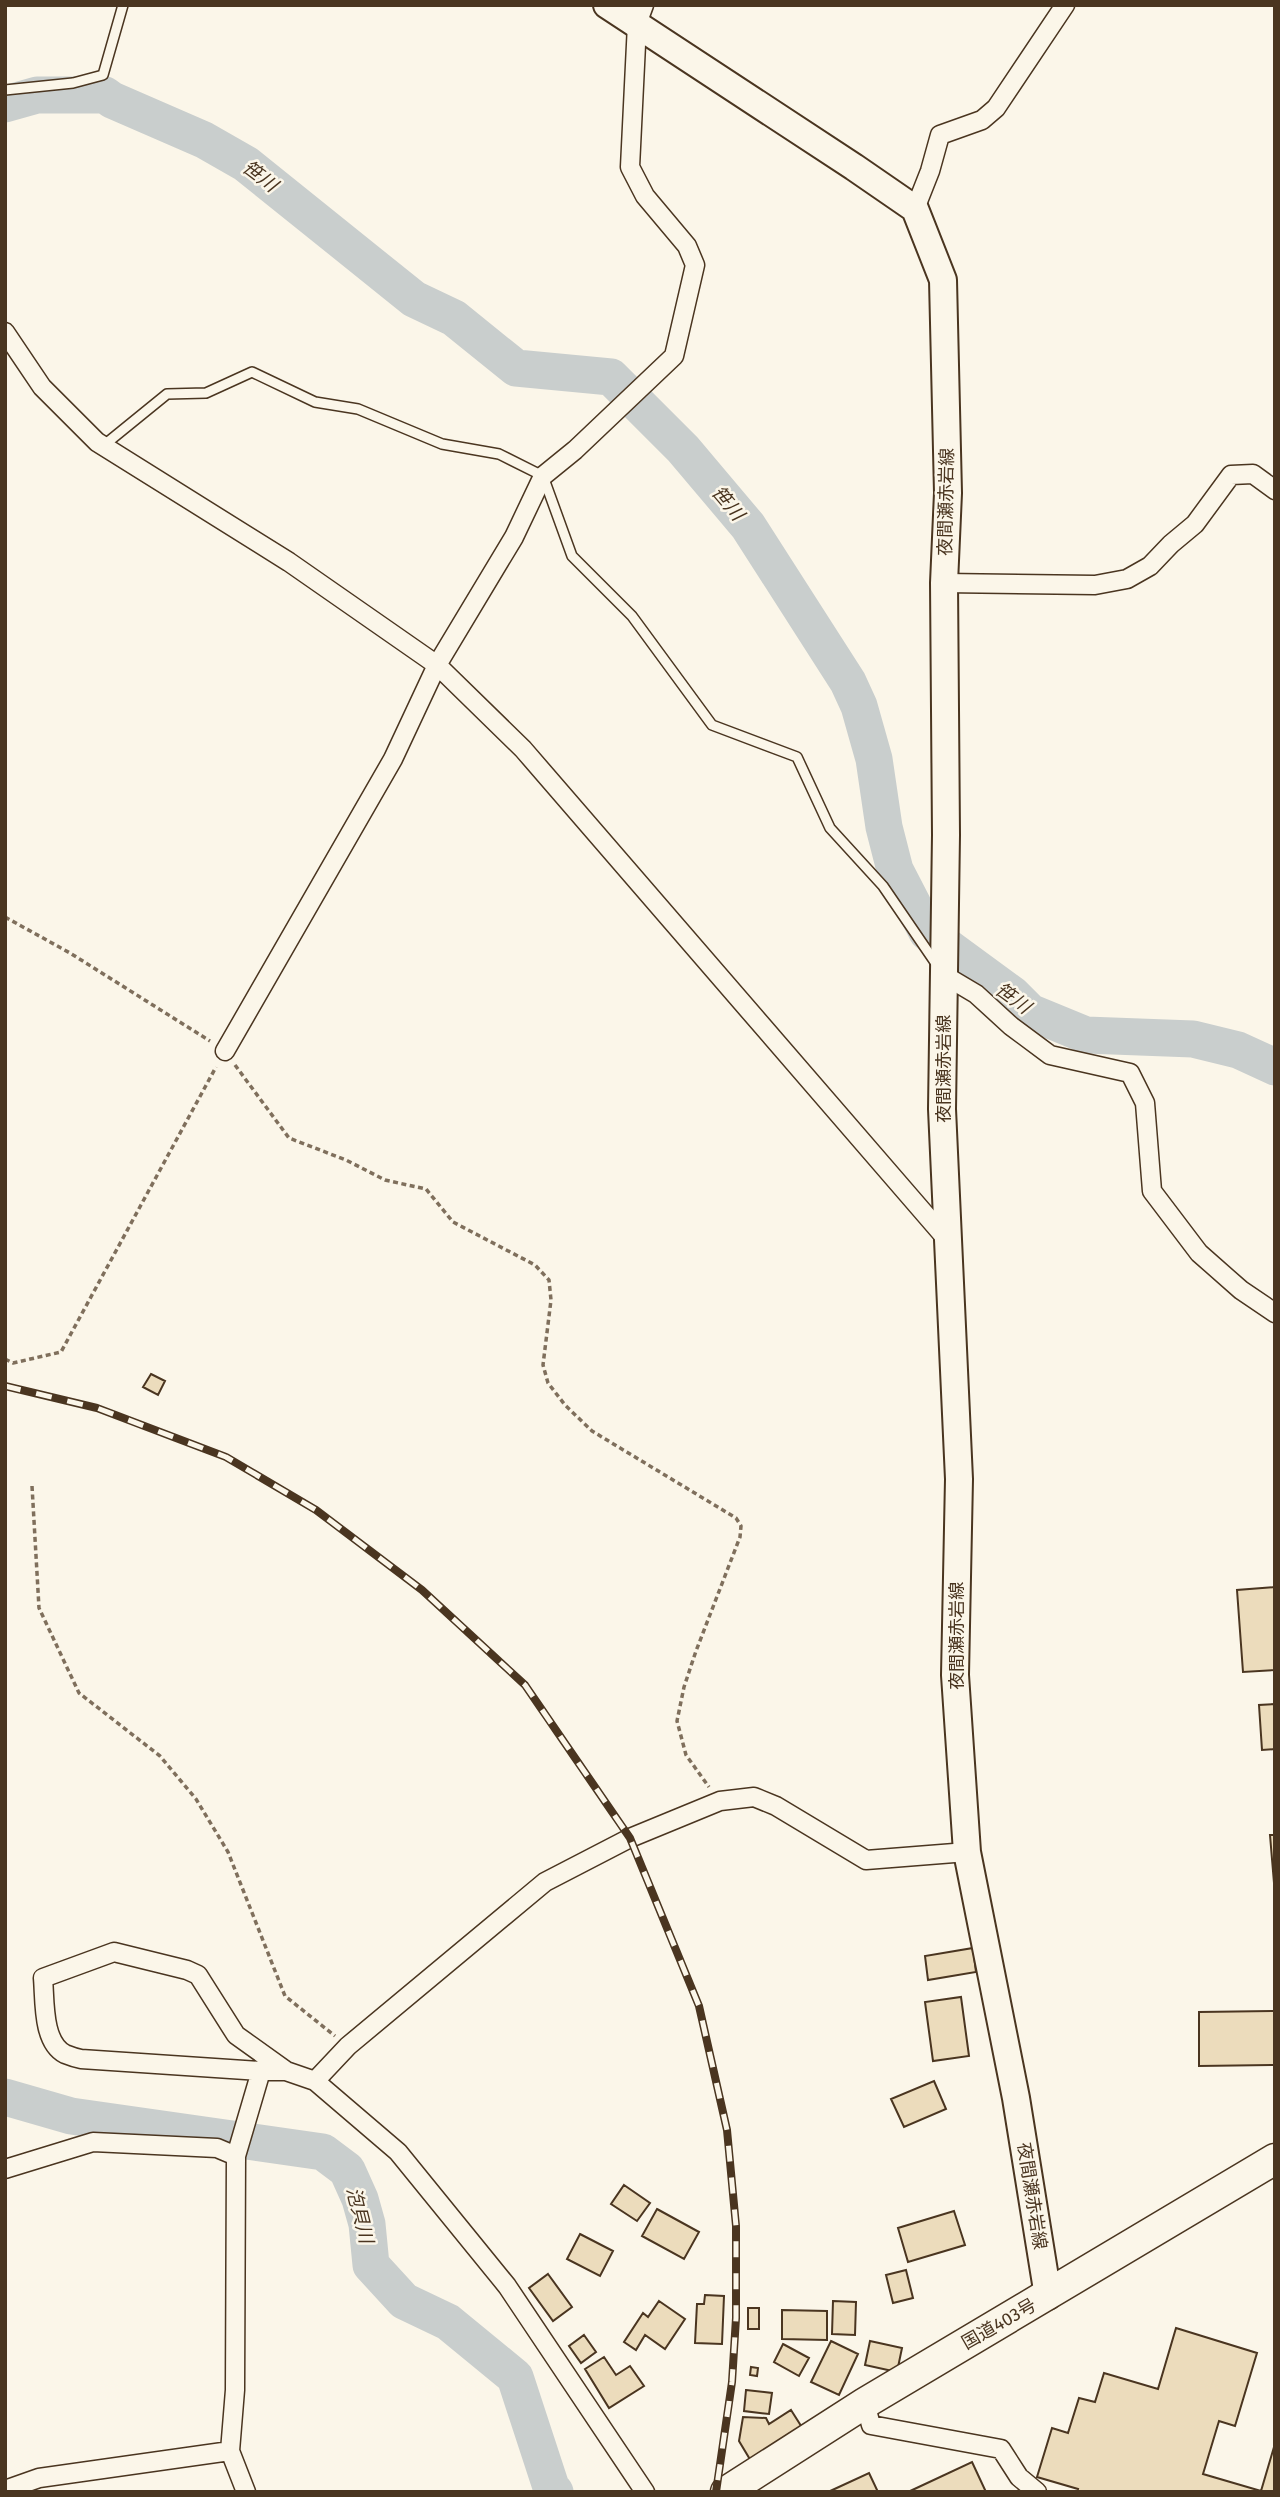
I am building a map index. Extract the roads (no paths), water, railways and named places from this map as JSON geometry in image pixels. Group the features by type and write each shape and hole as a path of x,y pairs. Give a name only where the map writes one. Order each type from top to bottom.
{"highway":[{"name":"国道403号","path":"726,2492 865,2403 1275,2160"}],"main road":[{"path":"607,5 640,15 915,209"},
{"name":"夜間瀬赤岩線","path":"915,209 943,280 947,493 944,583 942,1109 959,1479 955,1675 967,1852 1016,2098 1048,2296"}],"street":[{"path":"915,209 940,135 982,120 996,108 1065,5"},
{"path":"225,1051 393,759 437,665 514,537 543,476 576,450 674,356 695,265 687,246 646,196 630,167 640,15"},
{"path":"5,332 42,387 103,446 289,562 437,665 523,749 950,1243"},
{"path":"944,583 1095,585 1127,579 1150,566 1195,524 1231,475 1253,474 1275,490"},
{"path":"944,967 1011,1026 1050,1055 1130,1073 1145,1103 1152,1191 1199,1253 1241,1290 1275,1313"},
{"path":"315,2081 348,2046 545,1882 630,1838 720,1801 754,1797 776,1806 866,1860 967,1852"},
{"path":"286,2071 81,2059 62,2053 51,2038 43,1978 114,1952 198,1975 236,2035 286,2071 315,2081 398,2152 507,2286 645,2492"},
{"path":"246,2492 230,2451 235,2390 238,2153 261,2071"},
{"path":"5,2169 93,2142 217,2148 238,2153"},
{"path":"865,2403 871,2425 1001,2449 1019,2477 1037,2492"},
{"path":"5,2490 39,2478 230,2451"}],"lane":[{"path":"5,90 73,83 103,75 122,5"},
{"path":"103,446 167,394 206,393 252,372 315,402 358,409 442,444 499,454 543,476 572,556 632,616 712,725 796,757 830,828 883,886 944,967"}],"waterway":[{"name":"笹川","path":"5,104 37,95 105,95 204,140 246,164 414,299 454,318 516,368 611,377 683,449 748,526 848,682 859,706 874,759 884,827 895,870 927,932 1013,995 1030,1012 1086,1035 1193,1039 1238,1050 1275,1067"},
{"name":"泡貝川","path":"5,2097 71,2116 323,2152 347,2170 360,2199 367,2224 371,2265 404,2301 448,2322 515,2377 552,2490 555,2492"}],"railway":[{"path":"5,1386 97,1408 226,1457 316,1510 422,1590 525,1685 630,1838 699,2006 727,2130 736,2226 736,2318 732,2382 716,2492"}]}
